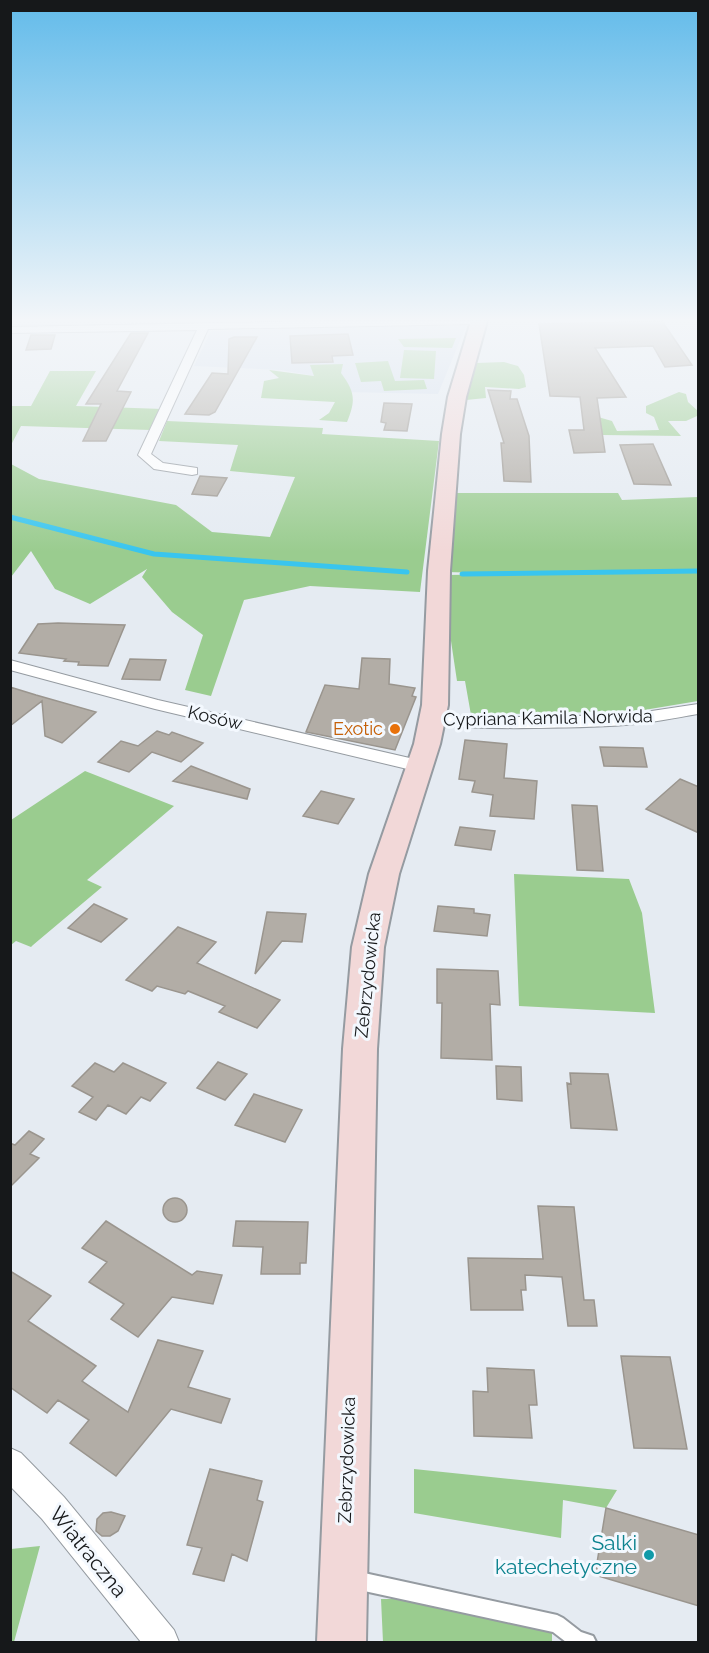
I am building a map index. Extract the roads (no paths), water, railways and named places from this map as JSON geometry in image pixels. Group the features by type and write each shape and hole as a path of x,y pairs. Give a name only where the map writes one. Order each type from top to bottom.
{"street":[{"path":"170,398 144,455 159,466 192,471"},
{"name":"Zebrzydowicka","path":"341,1642 360,1049 366,968 380,890 420,766 432,720 438,671 440,553 451,434 457,398"},
{"name":"Kosów","path":"10,665 155,704 420,766"},
{"name":"Cypriana Kamila Norwida","path":"432,720 475,723 625,720 699,709"},
{"name":"Wiatraczna","path":"10,1463 53,1508 162,1642"}],"lane":[{"path":"343,1579 367,1581 558,1624 577,1640 587,1642"}],"waterway":[{"path":"10,517 154,554 407,572"},
{"path":"462,574 698,571"}],"place":[{"name":"Exotic","path":"395,729"},
{"name":"Salki katechetyczne","path":"649,1555"}]}
